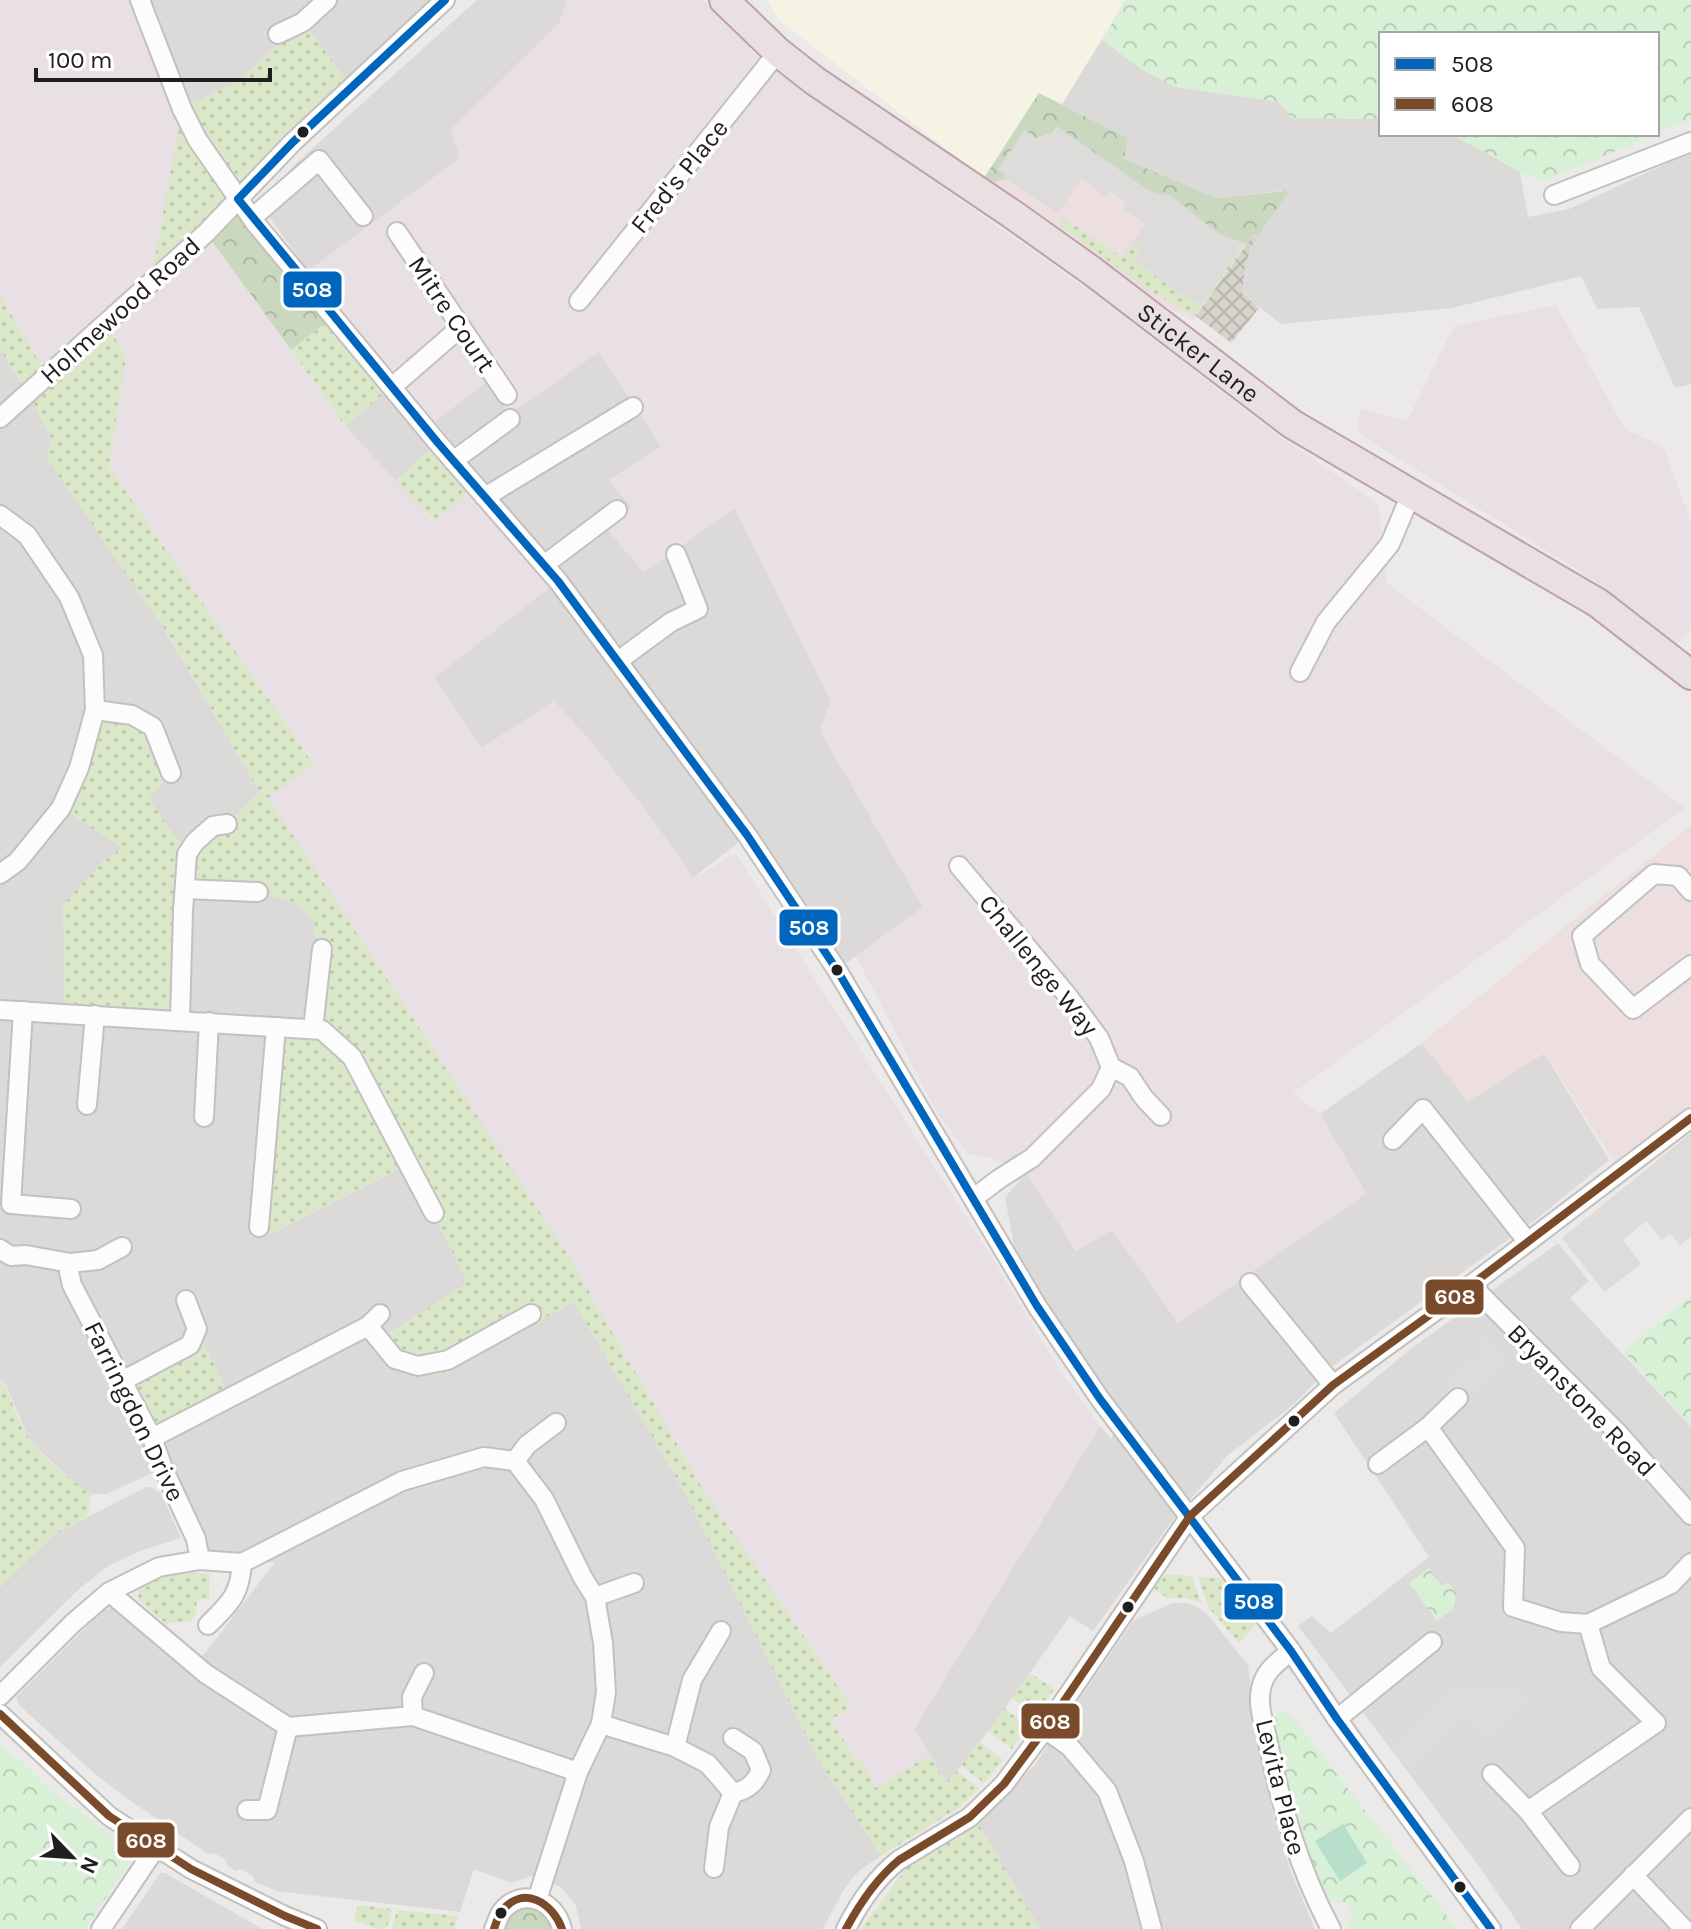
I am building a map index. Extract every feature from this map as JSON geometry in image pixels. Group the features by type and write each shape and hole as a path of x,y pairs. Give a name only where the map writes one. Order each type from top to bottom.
{"highway":[{"name":"Sticker Lane","path":"724,0 778,52 815,81 1092,271 1292,424 1598,603 1691,675"}],"street":[{"path":"140,0 187,119 238,199 453,461 544,565 747,835 818,941 1070,1358 1291,1651 1491,1929"},
{"path":"278,34 303,22 327,0"},
{"name":"Holmewood Road","path":"0,418 206,233 293,142 445,0"},
{"name":"Fred's Place","path":"579,301 778,52"},
{"path":"1554,195 1691,142"},
{"path":"252,218 319,160 363,216"},
{"name":"Mitre Court","path":"397,232 507,395"},
{"path":"392,387 461,327"},
{"path":"485,497 633,407"},
{"path":"453,461 510,419"},
{"path":"1300,672 1326,622 1390,544 1411,494"},
{"path":"544,565 617,510"},
{"path":"0,515 27,535 69,597 93,655 95,710 79,768 61,808 18,861 0,874"},
{"path":"618,661 671,622 698,609 676,554"},
{"path":"95,710 132,715 153,727 171,773"},
{"path":"180,1020 187,854 213,826 227,824"},
{"name":"Challenge Way","path":"959,866 1068,996 1099,1038 1111,1067 1101,1089 1032,1158 974,1198"},
{"path":"1691,891 1678,876 1654,874 1582,936 1590,964 1633,1009 1691,965"},
{"path":"185,889 258,892"},
{"path":"313,1029 322,949"},
{"path":"0,1010 322,1030 352,1057 434,1213"},
{"path":"23,1011 8,1122 11,1204 71,1209"},
{"path":"87,1105 95,1015"},
{"path":"204,1117 209,1022"},
{"path":"259,1227 276,1027"},
{"path":"1111,1067 1130,1077 1161,1116"},
{"path":"1393,1140 1423,1109 1527,1241"},
{"path":"846,1929 871,1888 889,1868 970,1817 1020,1764 1190,1516 1333,1385 1691,1118"},
{"path":"0,1249 11,1256 26,1255 70,1263 98,1260 122,1247"},
{"name":"Farringdon Drive","path":"70,1263 72,1285 152,1438 196,1539 200,1560"},
{"path":"1250,1283 1333,1385"},
{"name":"Bryanstone Road","path":"1471,1285 1618,1433 1691,1515"},
{"path":"124,1380 190,1345 197,1329 186,1300"},
{"path":"152,1438 374,1328 395,1359 418,1366 448,1360 531,1314"},
{"path":"1378,1464 1428,1427 1458,1398"},
{"path":"515,1461 527,1445 556,1423"},
{"path":"1428,1427 1515,1548 1513,1607 1561,1622 1588,1624 1671,1584 1691,1563"},
{"path":"0,1696 73,1623 109,1592 159,1567 200,1560 242,1563 402,1481 484,1457 515,1461 544,1499 595,1597 603,1643 606,1692 601,1724 578,1772 537,1900"},
{"path":"208,1625 231,1603 241,1581 242,1563"},
{"path":"595,1597 634,1583"},
{"path":"109,1592 206,1674 288,1727 413,1716 578,1772"},
{"path":"1528,1811 1656,1723 1601,1668 1588,1624"},
{"path":"675,1747 692,1680 721,1631"},
{"path":"1337,1719 1432,1642"},
{"name":"Levita Place","path":"1291,1651 1264,1677 1260,1705 1278,1791 1300,1864 1331,1929"},
{"path":"413,1716 412,1697 424,1673"},
{"path":"0,1714 109,1816 191,1869 317,1929"},
{"path":"601,1724 675,1747 708,1764 733,1793"},
{"path":"247,1810 267,1810 288,1727"},
{"path":"1045,1729 1070,1747 1107,1791 1134,1861 1152,1929"},
{"path":"733,1738 753,1751 761,1770 756,1783 733,1793"},
{"path":"1492,1774 1528,1811 1570,1866"},
{"path":"714,1868 719,1827 733,1793"},
{"path":"1580,1929 1691,1818"},
{"path":"101,1929 157,1846"},
{"path":"1633,1875 1684,1929"},
{"path":"494,1929 498,1918 509,1905 525,1899 549,1906 562,1929"}],"shaded area":[{"path":"0,0 140,0 167,67 206,233 345,426 433,521 475,486 558,581 434,678 482,748 554,701 650,816 693,878 736,854 1061,1372 1100,1426 914,1729 929,1755 876,1788 831,1720 851,1706 700,1484 562,1245 267,798 314,764 109,467 126,358 47,375 0,295"},
{"path":"140,0 445,0 351,87 303,22 238,81 182,109"},
{"path":"477,0 567,0 560,22 451,130 460,158 308,271 261,206 296,163"},
{"path":"567,0 703,0 763,62 1093,293 1283,439 1378,503 1387,583 1685,808 1293,1093 1320,1114 1366,1194 1178,1323 1112,1230 1076,1251 1027,1174 992,1158 968,1154 936,1111 856,956 923,907 820,731 831,700 735,508 644,572 606,528 632,507 609,481 661,447 599,352 510,414 487,382 435,421 308,271 460,158 451,130 560,22"},
{"path":"767,0 1125,0 1062,104 1038,94 984,178 779,20"},
{"path":"1102,40 1140,68 1175,87 1279,102 1292,118 1379,119 1379,136 1456,136 1520,172 1528,217 1569,209 1691,152 1691,384 1675,388 1639,307 1597,309 1581,276 1452,308 1281,324 1242,294 1245,267 1255,240 1252,237 1283,191 1216,198 1123,159 1128,138 1062,104"},
{"path":"1062,104 1128,138 1124,159 1216,198 1284,191 1192,320 1152,299 984,178"},
{"path":"1057,126 1151,192 1171,196 1221,235 1244,243 1202,305 1179,294 1135,260 1141,251 1131,244 1145,224 1123,208 1127,203 1111,192 1106,197 1082,178 1058,213 1005,179 1005,174 998,169 1025,130 1036,138 1052,133"},
{"path":"1252,237 1256,239 1245,267 1242,293 1259,308 1231,343 1196,316"},
{"path":"1556,305 1625,429 1663,446 1691,521 1691,629 1677,644 1593,580 1358,433 1360,408 1407,421 1454,326"},
{"path":"0,350 28,392 52,439 260,792 227,824 187,854 149,799 153,727 123,848 103,861 185,889 258,892 297,903 316,922 313,1029 268,1213 266,1236 409,1164 468,1283 374,1343 440,1375 574,1302 684,1491 819,1760 881,1856 853,1877 823,1929 581,1929 576,1906 561,1887 530,1876 512,1883 474,1869 460,1912 276,1891 255,1882 254,1877 242,1869 236,1871 214,1853 208,1854 128,1799 95,1774 20,1706 16,1697 103,1610 116,1607 189,1674 275,1562 200,1560 163,1468 107,1494 91,1494 77,1485 27,1435 6,1385 0,1380"},
{"path":"599,351 662,447 609,480 632,507 606,527 644,572 735,508 831,700 820,731 923,907 837,970 744,838 693,878 650,816 554,701 482,748 434,678 557,581 527,533 435,421 488,381 510,413"},
{"path":"392,387 438,443 395,481 345,426"},
{"path":"1691,825 1691,1105 1615,1163 1545,1053 1468,1101 1422,1043"},
{"path":"1422,1043 1468,1101 1544,1053 1609,1160 1539,1217 1327,1370 1294,1404 1227,1456 1172,1521 1093,1631 1070,1616 947,1784 914,1729 1100,1426 1111,1439 1123,1412 1075,1350 1014,1246 1005,1197 1027,1173 1076,1251 1112,1230 1366,1194 1320,1114"},
{"path":"1691,1133 1691,1236 1680,1245 1670,1233 1662,1240 1646,1221 1623,1240 1641,1264 1604,1292 1562,1238"},
{"path":"1558,1243 1589,1281 1570,1298 1691,1427 1691,1929 1522,1929 1481,1869 1298,1626 1312,1616 1331,1633 1429,1557 1334,1413 1408,1351"},
{"path":"1483,1330 1510,1361 1468,1396 1460,1386 1450,1395 1442,1385 1482,1350 1473,1339"},
{"path":"146,1487 161,1493 181,1538 140,1551 108,1566 80,1588 0,1667 0,1587 53,1535"},
{"path":"1172,1603 1187,1603 1208,1615 1248,1665 1258,1746 1273,1814 1291,1872 1315,1929 1040,1929 978,1823 1036,1763 1133,1621"},
{"path":"1456,1687 1525,1691 1533,1700 1484,1742 1466,1721 1461,1720 1409,1769 1390,1748"},
{"path":"160,1873 165,1873 262,1929 122,1929"}],"green space":[{"path":"1125,0 1691,0 1691,119 1659,132 1659,32 1379,32 1379,119 1292,118 1279,102 1175,87 1140,68 1102,40"},
{"path":"303,22 351,87 150,284 182,109 238,81"},
{"path":"1039,93 1128,138 1124,159 1216,198 1289,191 1258,236 1254,234 1246,245 1221,236 1171,196 1152,192 1052,133 1036,138 998,169 1005,174 1005,179 995,182 984,178"},
{"path":"1456,136 1651,136 1544,181 1520,172"},
{"path":"238,199 333,317 291,350 206,233"},
{"path":"1063,218 1122,257 1131,244 1141,251 1135,260 1201,304 1244,243 1246,245 1196,316 1151,292 1059,225"},
{"path":"0,295 47,375 106,322 126,357 109,467 314,765 268,798 562,1245 700,1484 851,1706 831,1720 857,1762 861,1760 876,1788 929,1755 946,1783 957,1771 979,1788 960,1807 881,1856 819,1760 684,1491 574,1302 440,1375 410,1376 388,1364 374,1344 467,1283 408,1164 265,1236 276,1027 313,1029 315,921 297,903 258,892 185,889 180,1020 64,1013 63,905 103,861 122,848 61,808 95,710 153,727 171,773 149,799 187,853 227,824 260,792 167,633 46,457 52,439 28,392 0,350"},
{"path":"333,317 392,387 345,426 291,350"},
{"path":"438,443 475,486 434,521 395,481"},
{"path":"1691,1295 1691,1426 1624,1352"},
{"path":"197,1329 230,1398 152,1438 124,1380"},
{"path":"0,1380 35,1446 91,1494 87,1517 53,1535 0,1587"},
{"path":"1429,1568 1442,1586 1448,1582 1457,1594 1453,1609 1437,1621 1409,1583"},
{"path":"210,1574 209,1599 198,1601 197,1612 191,1621 167,1625 138,1599 139,1586 164,1577"},
{"path":"1166,1574 1192,1576 1201,1603 1186,1598 1168,1598 1154,1589"},
{"path":"1198,1577 1222,1578 1256,1624 1239,1643 1209,1608"},
{"path":"1030,1673 1054,1689 1036,1715 1012,1698"},
{"path":"1005,1708 1027,1727 1012,1749 988,1731"},
{"path":"1284,1711 1289,1713 1457,1929 1346,1929 1347,1921 1353,1914 1346,1903 1330,1901 1319,1894 1289,1805 1272,1721 1274,1716"},
{"path":"979,1742 1003,1760 984,1783 961,1766"},
{"path":"0,1745 43,1784 120,1842 120,1863 125,1860 128,1864 85,1929 0,1929"},
{"path":"978,1823 1040,1929 861,1929 908,1866"},
{"path":"1343,1824 1367,1863 1340,1881 1315,1841"},
{"path":"358,1905 392,1909 387,1928 379,1929 354,1921"},
{"path":"530,1907 544,1914 553,1929 504,1929 513,1914"},
{"path":"397,1910 458,1916 454,1929 392,1929"}],"transit line":[{"name":"508","path":"445,0 293,142 238,199 438,443 558,581 747,835 837,970 1037,1306 1100,1399 1291,1651 1491,1929"},
{"name":"608","path":"846,1929 869,1892 891,1867 970,1817 1004,1784 1190,1516 1333,1385 1691,1118"},
{"name":"608","path":"0,1714 109,1816 191,1869 317,1929"},
{"name":"608","path":"494,1929 501,1913 510,1903 528,1898 552,1911 562,1929"}]}
